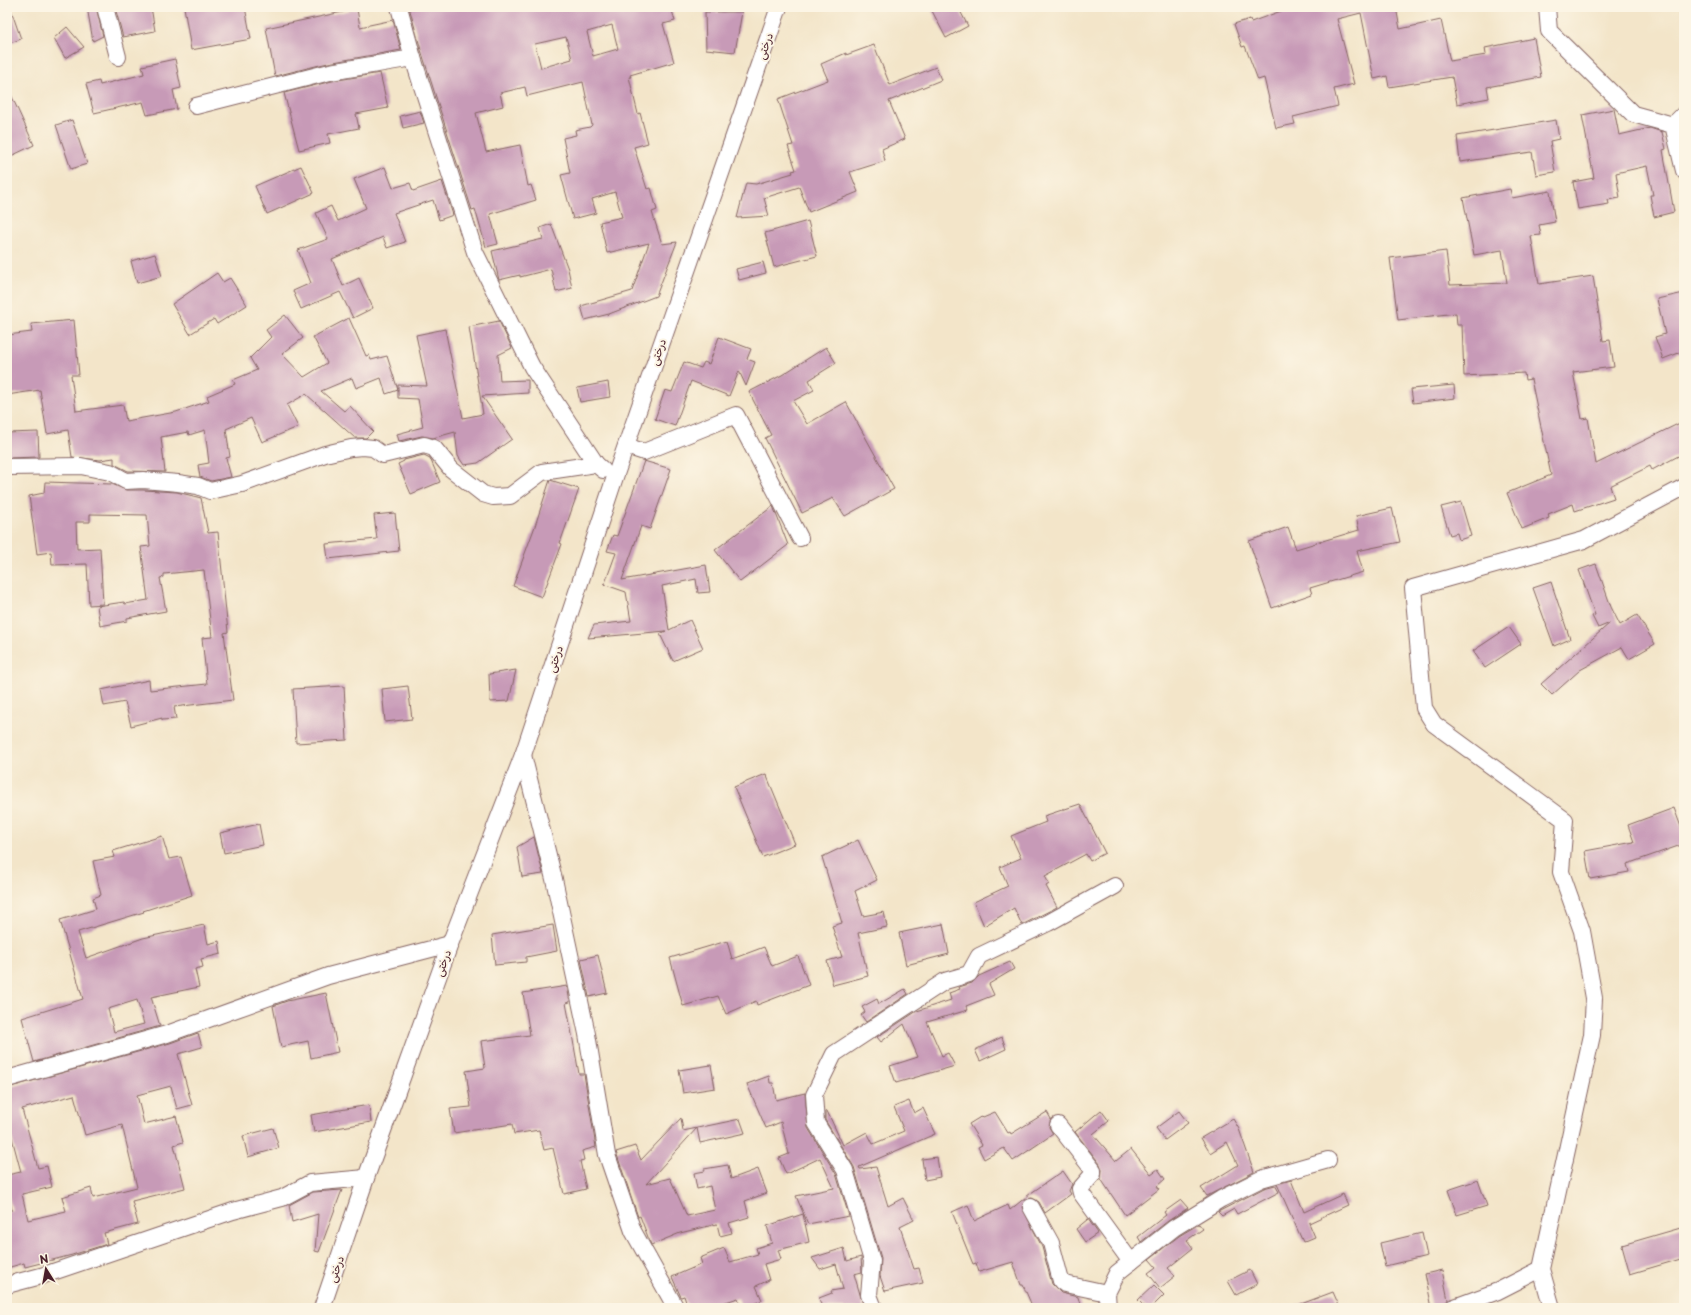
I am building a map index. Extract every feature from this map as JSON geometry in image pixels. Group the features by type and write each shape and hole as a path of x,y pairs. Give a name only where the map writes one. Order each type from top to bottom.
{"street":[{"path":"104,7 118,57"},
{"path":"399,7 413,58 475,252 532,367 596,464 615,477"},
{"name":"درختی","path":"322,1308 366,1178 450,944 523,755 615,477 779,7"},
{"path":"1546,7 1549,31 1633,114 1679,120 1684,171"},
{"path":"196,106 330,72 413,58"},
{"path":"626,446 644,452 736,415 800,538"},
{"path":"7,467 81,466 110,472 126,481 143,480 178,483 198,486 210,491 242,484 325,454 351,448 373,448 383,455 424,445 434,448 456,474 483,494 493,497 510,496 542,472 596,464"},
{"path":"1552,1308 1541,1270 1592,1035 1594,998 1582,931 1561,872 1565,820 1434,724 1424,708 1413,588 1584,540 1684,487"},
{"path":"523,755 554,879 586,1026 607,1156 633,1231 676,1308"},
{"path":"874,1308 869,1295 872,1261 845,1170 816,1123 814,1095 834,1054 945,981 969,974 979,956 1048,923 1115,886"},
{"path":"7,1079 167,1034 328,976 450,944"},
{"path":"1058,1125 1093,1170 1093,1174 1080,1189 1081,1193 1131,1262"},
{"path":"1031,1207 1051,1243 1061,1281 1108,1301 1117,1273 1174,1228 1221,1199 1261,1179 1328,1160"},
{"path":"7,1285 41,1276 233,1211 282,1198 310,1183 366,1178"},
{"path":"1452,1308 1498,1291 1541,1270"}],"building":[{"path":"7,7 10,7 21,39 7,44"},
{"path":"87,7 96,7 103,36 93,41"},
{"path":"115,7 151,7 155,31 123,37"},
{"path":"184,7 245,7 251,39 191,50"},
{"path":"409,7 671,7 675,21 663,24 674,62 630,75 631,77 629,77 638,114 640,113 648,143 634,147 647,189 651,188 657,210 652,212 662,244 677,242 656,296 609,314 585,320 581,306 632,291 649,243 607,253 600,222 622,217 615,192 592,199 596,213 573,219 561,175 570,173 563,138 576,135 575,130 590,127 592,125 583,82 527,96 525,87 500,93 503,106 476,113 486,152 520,145 528,186 531,185 536,200 490,214 498,244 486,247 475,209 472,210 421,50","holes":["612,25 618,49 593,56 587,32","566,37 572,59 541,68 535,44"]},
{"path":"930,7 958,7 968,26 946,38"},
{"path":"1292,7 1396,7 1400,29 1441,20 1450,61 1486,55 1485,48 1534,38 1541,77 1487,87 1489,98 1457,104 1452,77 1389,87 1387,76 1374,79 1361,13 1337,19 1354,84 1334,89 1338,106 1293,117 1295,124 1276,128 1264,78 1258,80 1245,46 1242,47 1234,24 1250,19 1251,22"},
{"path":"357,9 360,27 393,20 401,50 328,63 275,76 266,28"},
{"path":"705,12 742,12 735,52 706,49"},
{"path":"67,27 84,47 65,58 54,38"},
{"path":"874,45 890,85 936,67 941,80 889,101 905,139 882,149 885,161 850,172 858,192 809,212 799,187 764,198 769,216 737,218 746,183 756,184 793,173 792,171 796,170 788,146 793,145 778,99 828,80 821,64 846,53 846,55"},
{"path":"175,59 181,88 173,90 177,109 147,115 143,102 94,113 86,84 99,81 100,85 144,74 142,66"},
{"path":"380,73 388,108 356,114 359,128 328,134 330,143 299,150 284,93 332,81"},
{"path":"7,86 34,145 7,158"},
{"path":"1614,109 1619,135 1650,128 1662,132 1666,149 1663,150 1674,212 1654,217 1650,195 1653,195 1647,166 1616,173 1620,198 1608,200 1609,204 1578,209 1573,182 1594,178 1582,115"},
{"path":"420,111 424,123 403,128 400,116"},
{"path":"72,120 87,164 71,169 56,125"},
{"path":"1556,120 1559,139 1550,141 1555,172 1536,175 1532,152 1460,162 1457,136"},
{"path":"301,166 314,193 267,214 255,186"},
{"path":"385,167 393,188 410,183 413,191 442,181 453,215 439,220 433,200 394,213 405,242 387,248 383,237 332,259 343,286 359,278 373,308 353,318 340,292 301,309 293,291 311,283 298,250 328,239 316,213 331,206 338,221 366,208 354,179"},
{"path":"1510,189 1512,198 1550,191 1555,222 1539,225 1541,235 1531,236 1539,284 1593,276 1603,341 1610,340 1614,367 1573,372 1582,419 1588,418 1596,464 1684,421 1684,453 1652,470 1650,466 1610,486 1614,498 1575,511 1573,504 1548,514 1549,518 1522,529 1507,493 1551,475 1531,379 1525,380 1524,373 1464,376 1462,325 1457,325 1456,313 1398,320 1390,258 1446,251 1450,285 1507,283 1502,250 1474,255 1463,198"},
{"path":"808,221 817,256 774,267 765,233"},
{"path":"551,224 568,269 572,288 556,292 551,269 520,277 520,275 499,280 492,251 543,239 540,228"},
{"path":"155,254 162,276 137,283 131,261"},
{"path":"763,262 766,273 739,280 736,269"},
{"path":"217,273 223,282 230,278 247,305 217,324 214,319 190,334 172,304"},
{"path":"1684,293 1684,351 1663,359 1655,337 1665,334 1657,299"},
{"path":"285,315 303,338 282,354 304,377 327,363 313,337 349,318 366,356 369,355 371,360 387,356 398,390 386,394 381,378 356,388 352,378 321,391 344,411 350,406 373,431 366,438 355,438 306,394 287,405 298,427 262,442 251,418 226,429 230,457 226,458 231,477 211,481 200,477 198,465 209,463 205,430 189,435 188,432 161,437 165,472 128,471 114,464 114,458 100,460 72,457 68,430 47,434 40,390 7,395 7,335 32,332 31,324 74,320 79,375 71,375 76,411 123,405 126,421 176,412 209,401 207,396 235,384 233,380 257,370 250,358 271,337 266,330"},
{"path":"499,321 512,348 498,355 500,381 528,380 528,393 482,396 512,439 478,463 464,465 458,456 455,432 433,438 422,436 399,441 397,434 423,427 418,399 398,398 398,385 427,386 416,335 445,329 463,418 483,414 469,327"},
{"path":"719,337 751,349 747,359 755,362 746,386 739,371 729,396 691,381 675,426 655,419 665,390 672,392 684,362 701,368 704,362 709,364"},
{"path":"826,347 836,363 809,380 814,390 793,401 807,424 846,402 894,489 845,516 833,498 802,513 765,438 771,435 749,392 782,375"},
{"path":"608,382 610,397 580,402 577,388"},
{"path":"1454,385 1455,398 1413,403 1411,389"},
{"path":"38,432 39,457 7,458 7,433"},
{"path":"424,455 430,458 440,482 411,494 398,464 404,460"},
{"path":"644,461 671,469 650,529 641,526 622,580 706,565 710,592 698,593 696,579 662,586 669,630 690,620 703,648 673,661 660,634 666,631 588,638 594,625 631,621 626,592 603,584 605,583 616,553 607,551 613,535 617,536"},
{"path":"550,480 579,489 560,543 562,544 542,597 513,586"},
{"path":"45,482 112,484 126,490 177,492 201,498 208,533 218,532 228,632 224,633 233,700 174,707 176,719 162,720 162,718 131,726 125,702 104,706 101,690 149,680 150,690 207,684 202,638 212,637 204,570 164,574 164,577 160,578 166,611 127,618 127,621 100,626 97,606 124,602 125,604 148,600 141,547 150,546 147,515 90,514 90,522 76,522 77,549 100,548 103,604 89,605 87,564 52,565 51,552 37,554 29,496 44,493"},
{"path":"1461,502 1471,536 1459,540 1457,533 1450,535 1441,507"},
{"path":"773,506 788,545 740,582 715,550"},
{"path":"1392,508 1400,542 1357,551 1363,572 1310,588 1312,594 1272,608 1249,541 1288,527 1296,549 1359,530 1356,516"},
{"path":"395,513 399,551 328,559 326,544 377,539 374,515"},
{"path":"1596,564 1611,607 1620,625 1637,615 1655,644 1629,659 1622,647 1580,670 1552,695 1541,684 1610,623 1598,628 1592,616 1595,615 1579,570"},
{"path":"1551,582 1570,639 1554,646 1533,588"},
{"path":"1509,627 1521,644 1485,668 1473,651"},
{"path":"516,670 509,701 490,702 489,674"},
{"path":"344,686 347,740 296,743 293,689"},
{"path":"408,686 412,719 385,722 382,689"},
{"path":"766,774 795,844 763,857 734,787"},
{"path":"1080,804 1105,853 1090,861 1086,854 1045,876 1049,884 1046,886 1057,907 1022,925 1014,908 984,926 974,902 1008,886 1000,867 1021,858 1011,836 1046,822 1044,816"},
{"path":"1674,808 1684,835 1684,844 1627,864 1629,872 1590,879 1585,851 1634,842 1628,825"},
{"path":"259,824 263,845 224,853 220,833"},
{"path":"162,836 169,859 181,857 192,895 143,911 144,912 78,932 86,958 143,938 204,925 208,944 219,941 221,954 201,959 203,967 195,969 199,987 151,997 160,1026 34,1062 22,1018 83,999 60,920 96,909 93,898 101,895 93,861 115,857 113,851","holes":["137,1000 144,1024 114,1032 108,1009"]},
{"path":"534,837 543,874 522,877 517,847"},
{"path":"858,840 877,880 855,891 863,916 884,912 887,927 858,933 868,976 833,985 827,961 842,957 832,926 842,923 822,857"},
{"path":"943,924 949,954 906,965 899,933"},
{"path":"553,925 557,951 526,957 526,962 495,965 492,935"},
{"path":"727,941 732,959 764,947 772,966 798,956 809,985 757,1005 756,1001 726,1014 718,996 683,1006 670,958"},
{"path":"598,955 607,993 589,997 581,959"},
{"path":"1010,962 1014,969 989,984 994,995 966,1006 968,1010 927,1022 942,1056 948,1053 955,1066 896,1083 890,1066 918,1057 904,1024 881,1042 877,1037 917,1011 951,1000 949,993 960,989 959,987 972,983 979,976"},
{"path":"567,986 570,1002 566,1003 579,1074 584,1074 596,1147 582,1151 584,1160 580,1161 586,1189 564,1194 553,1148 544,1150 539,1130 514,1134 512,1124 454,1133 450,1109 471,1107 466,1071 485,1068 481,1041 530,1035 523,993"},
{"path":"905,989 908,994 866,1022 861,1015 865,1012 862,1007 877,999 879,1004"},
{"path":"326,993 338,1052 311,1058 308,1041 281,1047 273,1006 287,1001"},
{"path":"198,1033 202,1047 178,1054 192,1105 177,1109 171,1086 137,1095 144,1124 176,1116 183,1142 174,1145 185,1188 132,1201 138,1224 104,1233 107,1244 25,1267 24,1263 7,1268 7,1211 12,1210 7,1189 7,1175 21,1172 12,1138 7,1139 7,1088 170,1043","holes":["74,1095 85,1135 122,1125 137,1187 93,1198 91,1188 62,1197 66,1211 28,1220 22,1194 52,1187 47,1166 38,1168 22,1109"]},
{"path":"1002,1037 1006,1049 980,1061 975,1050"},
{"path":"711,1065 715,1088 683,1093 679,1070"},
{"path":"769,1076 770,1083 773,1083 776,1100 805,1093 808,1128 836,1174 849,1216 808,1224 796,1196 834,1188 820,1158 786,1174 779,1158 789,1154 781,1122 766,1128 747,1084"},
{"path":"909,1101 914,1113 923,1108 935,1134 859,1167 860,1169 876,1167 888,1206 903,1198 914,1220 900,1227 914,1269 919,1268 923,1283 885,1291 880,1276 881,1258 854,1167 825,1120 825,1112 827,1111 843,1145 867,1132 873,1144 904,1131 894,1107"},
{"path":"369,1105 371,1122 314,1132 311,1115"},
{"path":"1101,1110 1109,1121 1093,1134 1116,1161 1131,1149 1151,1174 1158,1169 1165,1179 1157,1186 1159,1189 1125,1215 1101,1179 1102,1170 1100,1164 1075,1132"},
{"path":"1179,1111 1188,1123 1165,1140 1156,1128"},
{"path":"995,1112 1008,1133 1010,1132 1011,1134 1047,1112 1051,1119 1049,1127 1053,1134 1013,1161 1004,1148 984,1159 978,1147 982,1145 969,1124 982,1116 983,1117"},
{"path":"681,1118 683,1131 697,1128 646,1184 670,1178 687,1216 715,1210 710,1186 697,1189 694,1173 705,1171 704,1169 728,1165 731,1179 758,1169 767,1193 745,1201 749,1217 729,1223 732,1233 720,1236 717,1224 680,1233 651,1245 640,1216 638,1217 616,1152 635,1146 641,1160"},
{"path":"740,1119 745,1133 700,1143 697,1128"},
{"path":"1233,1119 1239,1129 1254,1172 1207,1196 1201,1188 1238,1165 1227,1142 1210,1153 1201,1138"},
{"path":"273,1128 279,1148 248,1157 243,1136"},
{"path":"937,1157 940,1177 925,1180 922,1159"},
{"path":"1063,1171 1072,1184 1069,1191 1071,1194 1045,1213 1039,1202 1032,1198 1026,1199 1022,1207 1042,1247 1052,1284 1061,1293 1078,1297 1081,1308 1033,1308 1023,1285 1021,1285 1013,1262 979,1272 976,1263 973,1264 952,1212 968,1205 974,1221 1008,1205 1010,1210 1031,1193"},
{"path":"1291,1180 1304,1212 1343,1194 1348,1205 1309,1223 1315,1237 1303,1242 1277,1184"},
{"path":"1478,1180 1487,1206 1457,1215 1448,1190"},
{"path":"1275,1185 1279,1192 1237,1214 1234,1209 1222,1216 1218,1212 1264,1188"},
{"path":"342,1190 319,1252 315,1251 318,1214 292,1222 289,1205 313,1192"},
{"path":"1181,1200 1188,1208 1141,1242 1138,1237 1166,1215 1164,1212"},
{"path":"803,1214 809,1242 778,1250 781,1259 764,1264 769,1280 756,1286 762,1300 745,1308 742,1308 738,1298 708,1308 688,1308 684,1296 681,1297 672,1277 702,1264 700,1258 724,1248 730,1262 758,1254 756,1248 772,1243 767,1226"},
{"path":"1088,1219 1098,1233 1085,1242 1076,1229"},
{"path":"1199,1224 1203,1229 1187,1240 1193,1248 1168,1268 1175,1276 1160,1288 1148,1273 1156,1267 1149,1259 1179,1236"},
{"path":"1684,1227 1684,1258 1630,1274 1622,1245"},
{"path":"1422,1233 1427,1256 1385,1266 1380,1243"},
{"path":"844,1248 847,1261 861,1257 862,1272 854,1274 864,1308 822,1308 819,1298 832,1293 831,1291 843,1289 836,1264 820,1269 812,1258"},
{"path":"1250,1270 1257,1284 1236,1295 1228,1281"},
{"path":"1442,1270 1448,1300 1443,1306 1432,1308 1425,1274"},
{"path":"1154,1285 1164,1295 1151,1308 1146,1308 1138,1300"},
{"path":"1333,1292 1340,1308 1293,1308 1293,1307"}]}
